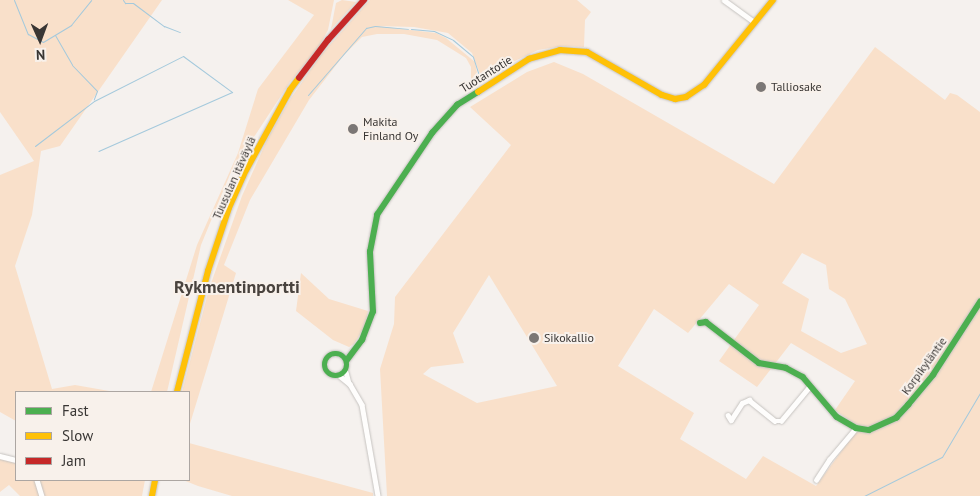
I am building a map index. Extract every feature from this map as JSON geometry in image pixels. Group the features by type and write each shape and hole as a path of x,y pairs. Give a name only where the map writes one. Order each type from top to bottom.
{"street":[{"name":"Tuusulan itäväylä","path":"177,391 208,271 229,208 243,176 290,90 328,40 364,0"},
{"path":"724,0 754,22"},
{"name":"Tuotantotie","path":"347,360 368,327 373,312 370,252 377,215 432,133 457,105 529,59 560,50 587,52 662,95 675,99 686,97 695,94 704,85 773,0"},
{"name":"Korpikyläntie","path":"856,428 868,430 878,428 896,418 933,375 980,302"},
{"path":"700,323 706,322 759,363 786,368 803,378 837,416 856,428 829,460 816,480"},
{"path":"350,384 340,376 329,374 325,364 331,356 341,355 354,350"},
{"path":"341,355 347,360 346,372 350,384 362,404 378,496"},
{"path":"340,376 346,372"},
{"path":"728,415 731,420 742,403 749,400 774,421 781,421 810,386"},
{"path":"0,456 15,460"},
{"path":"37,481 42,496"},
{"path":"152,496 155,481"}],"shaded area":[{"path":"0,0 162,0 60,146 41,151 32,215 15,266 52,389 75,385 109,391 15,391 15,420 0,412 0,175 34,161 0,112"},
{"path":"288,0 334,0 328,30 318,48 290,82 231,172 201,245 167,391 151,391 197,245 238,153 258,89 314,15"},
{"path":"342,0 356,2 331,29 336,3"},
{"path":"370,0 577,0 591,12 585,20 584,47 563,46 538,50 481,77 472,53 448,33 414,27 377,26 436,33 446,38 475,62 478,78 471,88 471,67 466,58 437,40 404,34 377,34 362,37 344,55 309,100 250,200 224,265 236,273 190,424 190,391 182,391 209,289 242,196 268,138 291,98 321,55"},
{"path":"875,47 945,100 950,93 957,95 980,112 980,496 387,496 380,369 394,324 395,297 511,145 470,107 527,72 554,62 583,74 774,184","holes":["802,253 826,265 829,289 845,299 867,344 841,353 801,331 809,299 782,283","489,275 557,386 477,403 423,374 431,367 464,363 453,333","729,284 759,305 719,361 757,387 791,343 855,381 835,410 859,427 816,486 763,456 746,479 680,439 694,413 618,366 654,309 688,333"]},
{"path":"301,273 329,299 368,311 365,326 354,344 349,347 333,340 296,311"},
{"path":"190,443 373,493 373,496 232,496 186,481 190,481"},
{"path":"0,459 15,459 15,481 145,481 142,496 20,496 9,485 0,492"}],"waterway":[{"path":"14,0 28,34 43,42 71,25 91,0"},
{"path":"123,0 125,3 133,3 164,26 180,32"},
{"path":"308,95 366,28 375,26 408,29"},
{"path":"411,29 434,31 453,40 473,57 480,79"},
{"path":"55,35 72,65 97,91 94,99"},
{"path":"35,146 94,101 183,56 232,92 98,151"},
{"path":"864,496 942,457 980,393"}],"traffic: fast":[{"path":"347,360 362,340 373,312 370,252 377,215 432,133 457,105 478,92"},
{"path":"700,323 706,322 759,363 786,368 803,377 837,417 856,428 869,430 896,418 908,405 933,375 980,302"},
{"path":"336,354 344,357 347,365 344,373 336,376 328,373 325,365 328,357 336,354"}],"traffic: slow":[{"path":"478,92 529,59 560,50 587,52 662,95 675,99 686,97 704,85 773,0"},
{"path":"177,391 208,271 229,208 243,176 290,90 299,78"},
{"path":"152,496 155,481"}],"traffic: jam":[{"path":"299,78 328,40 364,0"}],"place":[{"name":"Talliosake","path":"761,87"},
{"name":"Makita Finland Oy","path":"353,129"},
{"name":"Sikokallio","path":"534,338"}],"district":[{"name":"Rykmentinportti","path":"237,287"}]}
